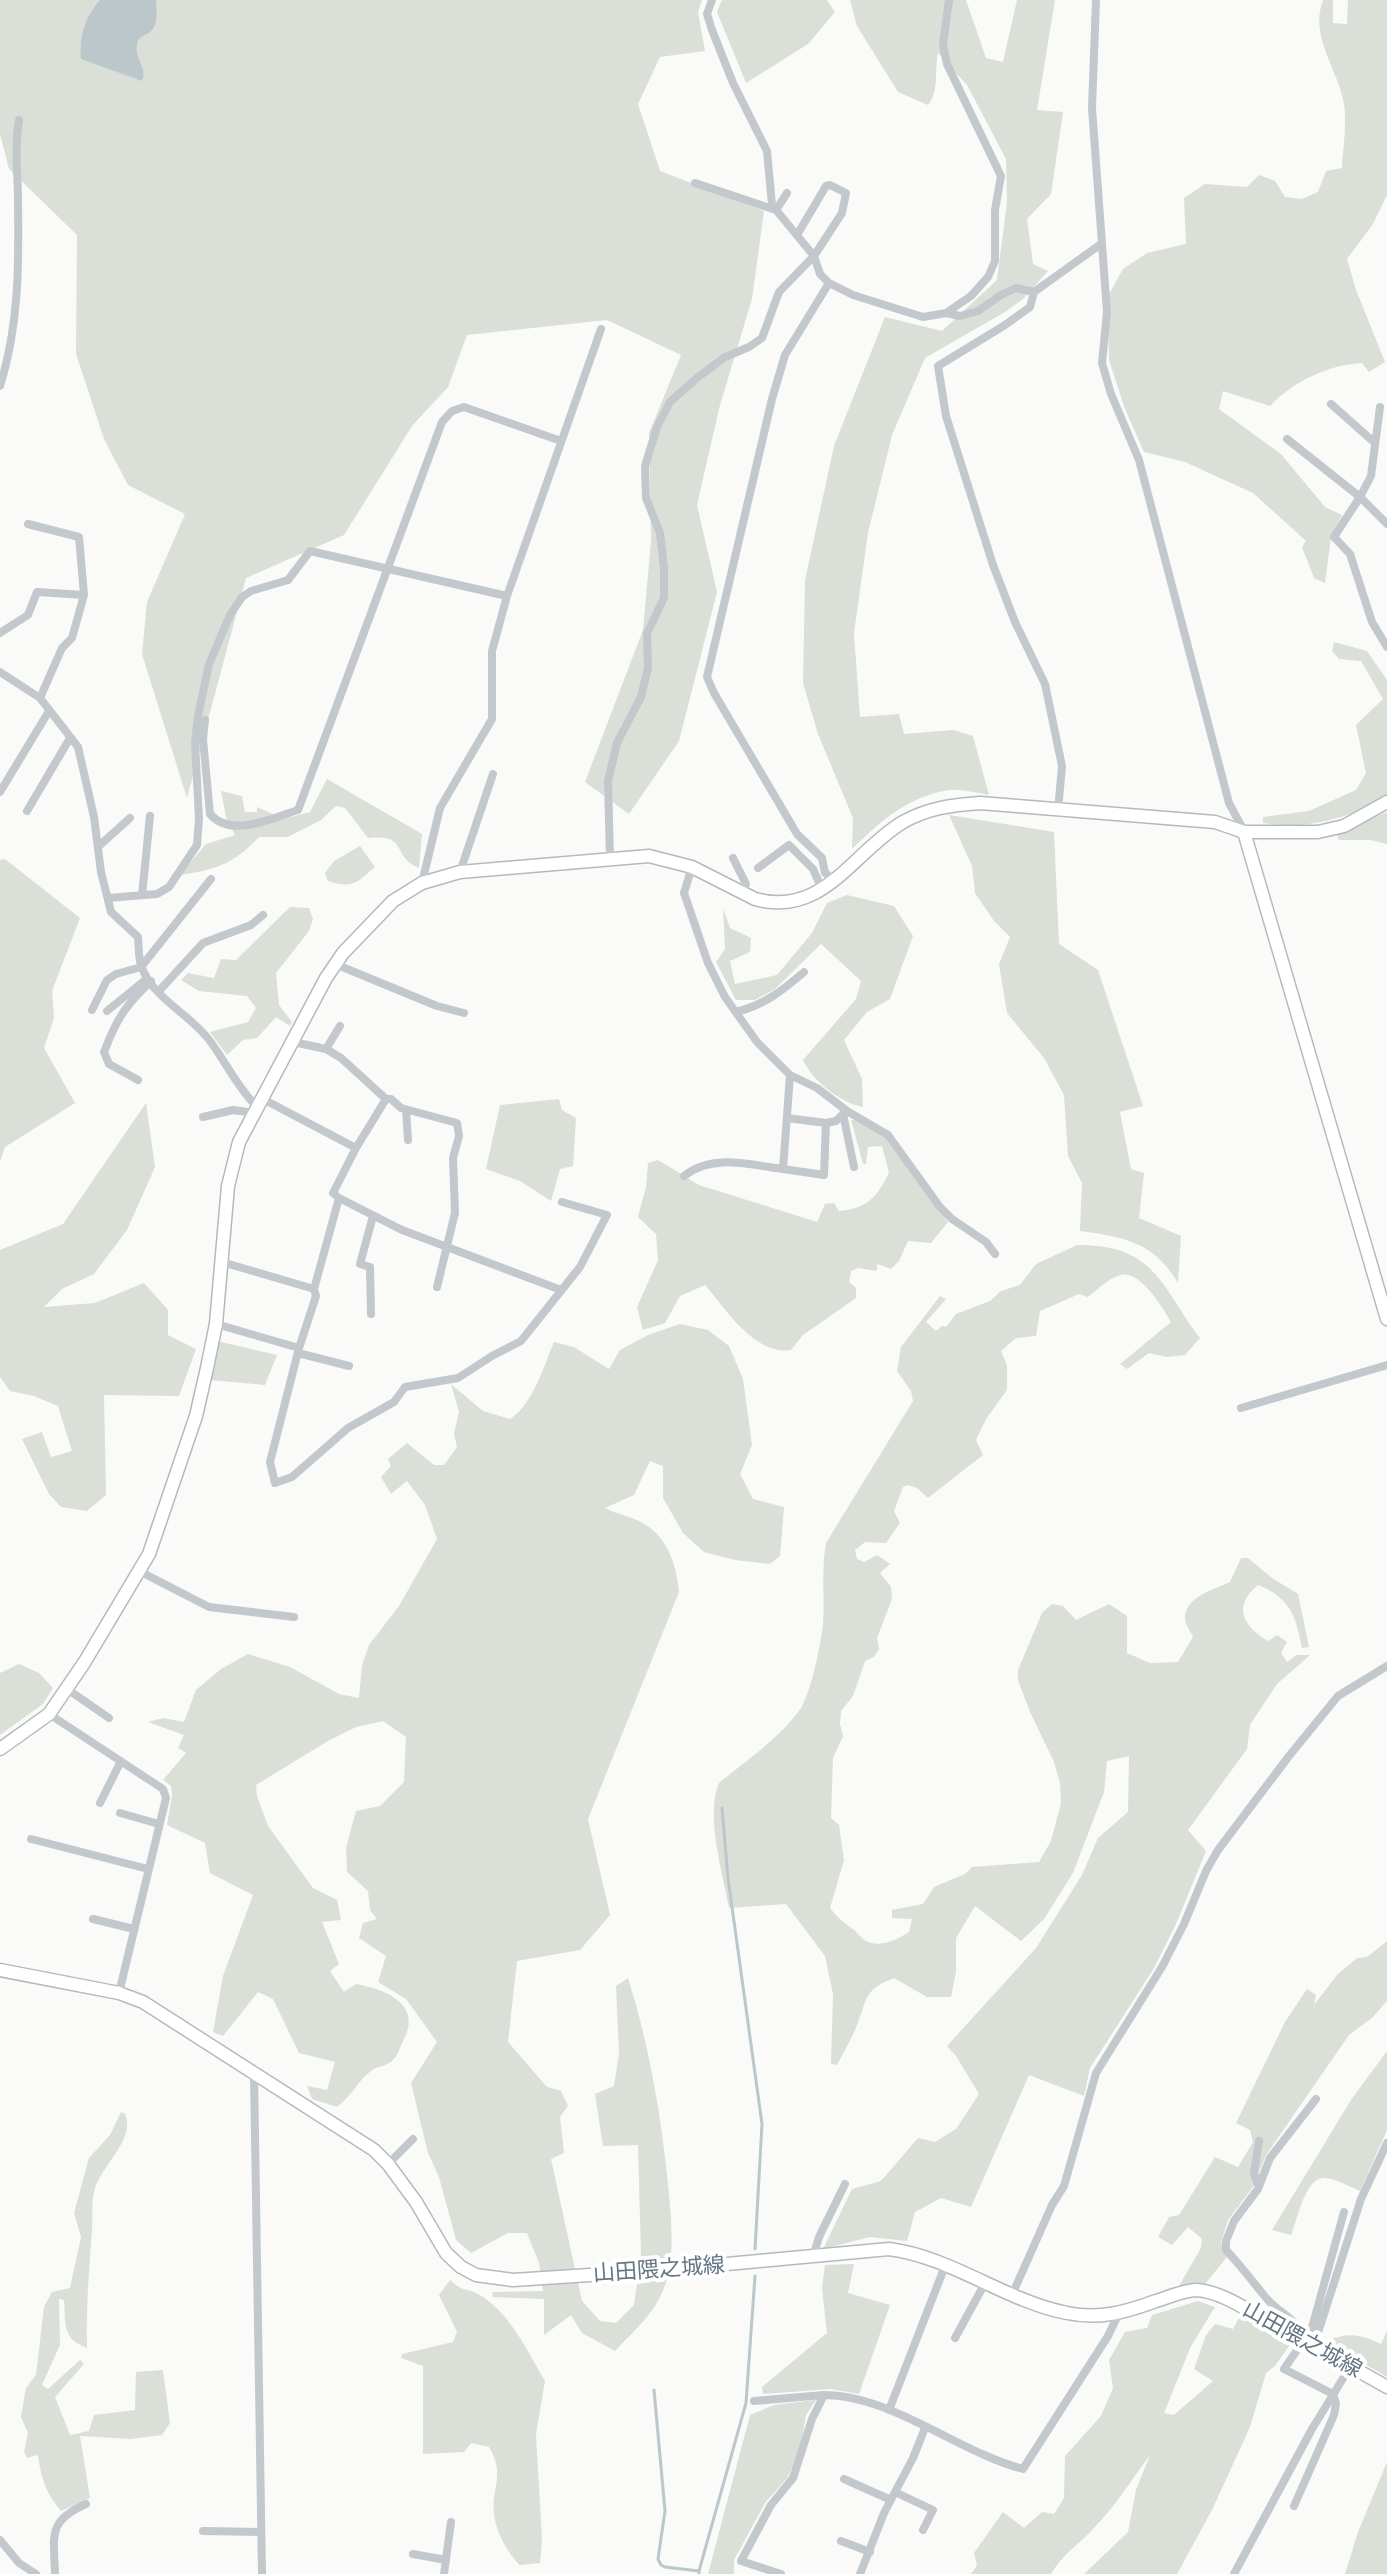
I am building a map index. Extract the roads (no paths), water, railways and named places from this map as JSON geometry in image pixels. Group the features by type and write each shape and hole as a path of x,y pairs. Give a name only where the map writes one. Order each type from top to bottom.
{"street":[{"path":"712,0 707,14 712,30 733,83 767,151 772,205 814,256 820,274 829,283 853,295 923,317 946,313 960,316 978,311 1016,288 1034,292"},
{"path":"946,313 971,296 988,277 995,261 995,210 1001,176 947,64 943,45 949,0"},
{"path":"1096,0 1092,108 1107,312 1102,353 1105,379 1139,460 1229,803 1244,832 1387,1319"},
{"path":"0,386 14,331 18,209 15,147 19,120"},
{"path":"695,183 776,210"},
{"path":"610,859 610,768 617,743 641,697 648,668 647,633 664,598 660,533 646,498 645,466 657,427 670,402 725,357 762,338 779,292 814,256 842,213 846,193 826,186 797,235"},
{"path":"776,210 787,193"},
{"path":"1058,811 1062,766 1045,684 1015,622 993,565 946,416 938,366 1030,307 1034,292 1101,244"},
{"path":"829,283 785,355 707,677 797,834 822,858 825,873 835,880"},
{"path":"422,883 440,808 492,719 492,651 507,596 601,329"},
{"path":"1331,404 1375,446 1387,453"},
{"path":"205,720 203,739 210,814 213,818 240,827 298,810 442,422 452,411 464,407 561,441"},
{"path":"1380,407 1371,476 1334,537 1350,554 1372,622 1387,647"},
{"path":"1287,439 1360,497 1387,524"},
{"path":"28,524 79,537 84,595 72,638 62,648 40,698"},
{"path":"108,898 157,894 169,887 197,845 199,819 195,742 198,716 209,664 230,615 242,597 251,591 288,580 310,551 507,596"},
{"path":"0,633 28,615 37,592 84,595"},
{"path":"0,672 40,698 78,747 111,912 138,937 141,967 159,991 207,1037 240,1091 257,1106 356,1148"},
{"path":"0,792 49,711"},
{"path":"27,811 70,738"},
{"path":"460,872 493,774"},
{"path":"0,1749 49,1714 139,1571 163,1515 196,1416 216,1324 228,1186 239,1142 335,964 393,901 422,883 460,872 649,856 692,867 755,899 779,903 808,897 822,889 899,824 922,812 948,805 980,803 1215,822 1244,832 1318,832 1365,817 1387,802"},
{"path":"142,895 150,816"},
{"path":"99,846 130,818"},
{"path":"758,868 789,845 813,869 822,889"},
{"path":"733,858 746,884 743,893"},
{"path":"692,867 684,893 690,915 708,963 757,1042 790,1075 817,1088 845,1112 888,1135 940,1207 986,1242 995,1254"},
{"path":"92,1010 107,980 141,967 211,879"},
{"path":"159,991 203,943 251,925 263,915"},
{"path":"335,964 437,1006 464,1013"},
{"path":"736,1012 759,1006 804,972"},
{"path":"107,1011 150,979"},
{"path":"138,1080 109,1064 104,1052 115,1022 150,979"},
{"path":"326,1049 340,1026"},
{"path":"293,1042 326,1049 341,1058 386,1099 391,1099 406,1110 457,1123 459,1136 453,1158 455,1213 437,1287"},
{"path":"783,1169 790,1075"},
{"path":"386,1099 333,1193 373,1216 448,1249 561,1290"},
{"path":"203,1117 257,1106"},
{"path":"406,1110 408,1140"},
{"path":"787,1118 826,1123 836,1121 845,1112"},
{"path":"845,1112 854,1167"},
{"path":"684,1176 697,1165 714,1161 824,1175 826,1123"},
{"path":"339,1198 314,1289 316,1296 270,1462 275,1483 292,1477 348,1428 394,1402 405,1387 458,1378 521,1341 580,1267 607,1215 562,1202"},
{"path":"371,1314 370,1267 360,1264 373,1216"},
{"path":"222,1262 314,1289"},
{"path":"216,1324 349,1366"},
{"path":"1241,1408 1387,1365"},
{"path":"139,1571 209,1607 294,1617"},
{"path":"1012,2295 1052,2205 1064,2186 1096,2073 1162,1967 1218,1850 1338,1696 1387,1666"},
{"path":"67,1689 109,1718"},
{"path":"49,1714 163,1789 166,1798 119,1993"},
{"path":"100,1803 121,1761"},
{"path":"120,1813 159,1824"},
{"path":"31,1839 148,1869"},
{"path":"93,1919 134,1929"},
{"name":"山田隈之城線","path":"0,1970 119,1993 143,2002 352,2135 388,2164 416,2202 446,2253 461,2267 476,2275 513,2280 889,2249 945,2266 1012,2295 1071,2314 1118,2315 1195,2290 1227,2299 1387,2387"},
{"path":"254,2073 262,2574"},
{"path":"1309,2342 1301,2329 1269,2301 1249,2273 1226,2250 1226,2241 1234,2221 1259,2186 1270,2158 1316,2099"},
{"path":"388,2164 413,2139"},
{"path":"1259,2141 1254,2173 1259,2186"},
{"path":"1294,2506 1336,2404 1333,2394 1284,2369 1309,2342 1361,2199 1387,2143"},
{"path":"813,2257 819,2237 845,2184"},
{"path":"1309,2342 1323,2280 1344,2212"},
{"path":"889,2410 945,2266"},
{"path":"955,2338 985,2283"},
{"path":"754,2401 844,2395 889,2410 1023,2469 1108,2336 1118,2315"},
{"path":"1234,2574 1350,2367"},
{"path":"781,2574 741,2561 771,2505 793,2478 812,2419 824,2395"},
{"path":"860,2574 925,2428"},
{"path":"844,2479 933,2510 923,2530"},
{"path":"55,2574 55,2526 60,2519 86,2504"},
{"path":"444,2574 451,2522"},
{"path":"203,2531 261,2532"},
{"path":"0,2540 19,2563 36,2574"},
{"path":"841,2541 870,2552"},
{"path":"413,2554 446,2560"}],"waterway":[{"path":"722,1808 728,1878 762,2124 755,2249"},
{"path":"699,2571 746,2403 755,2276"},
{"path":"654,2390 665,2511 658,2559 665,2567 699,2571 699,2574"}]}
